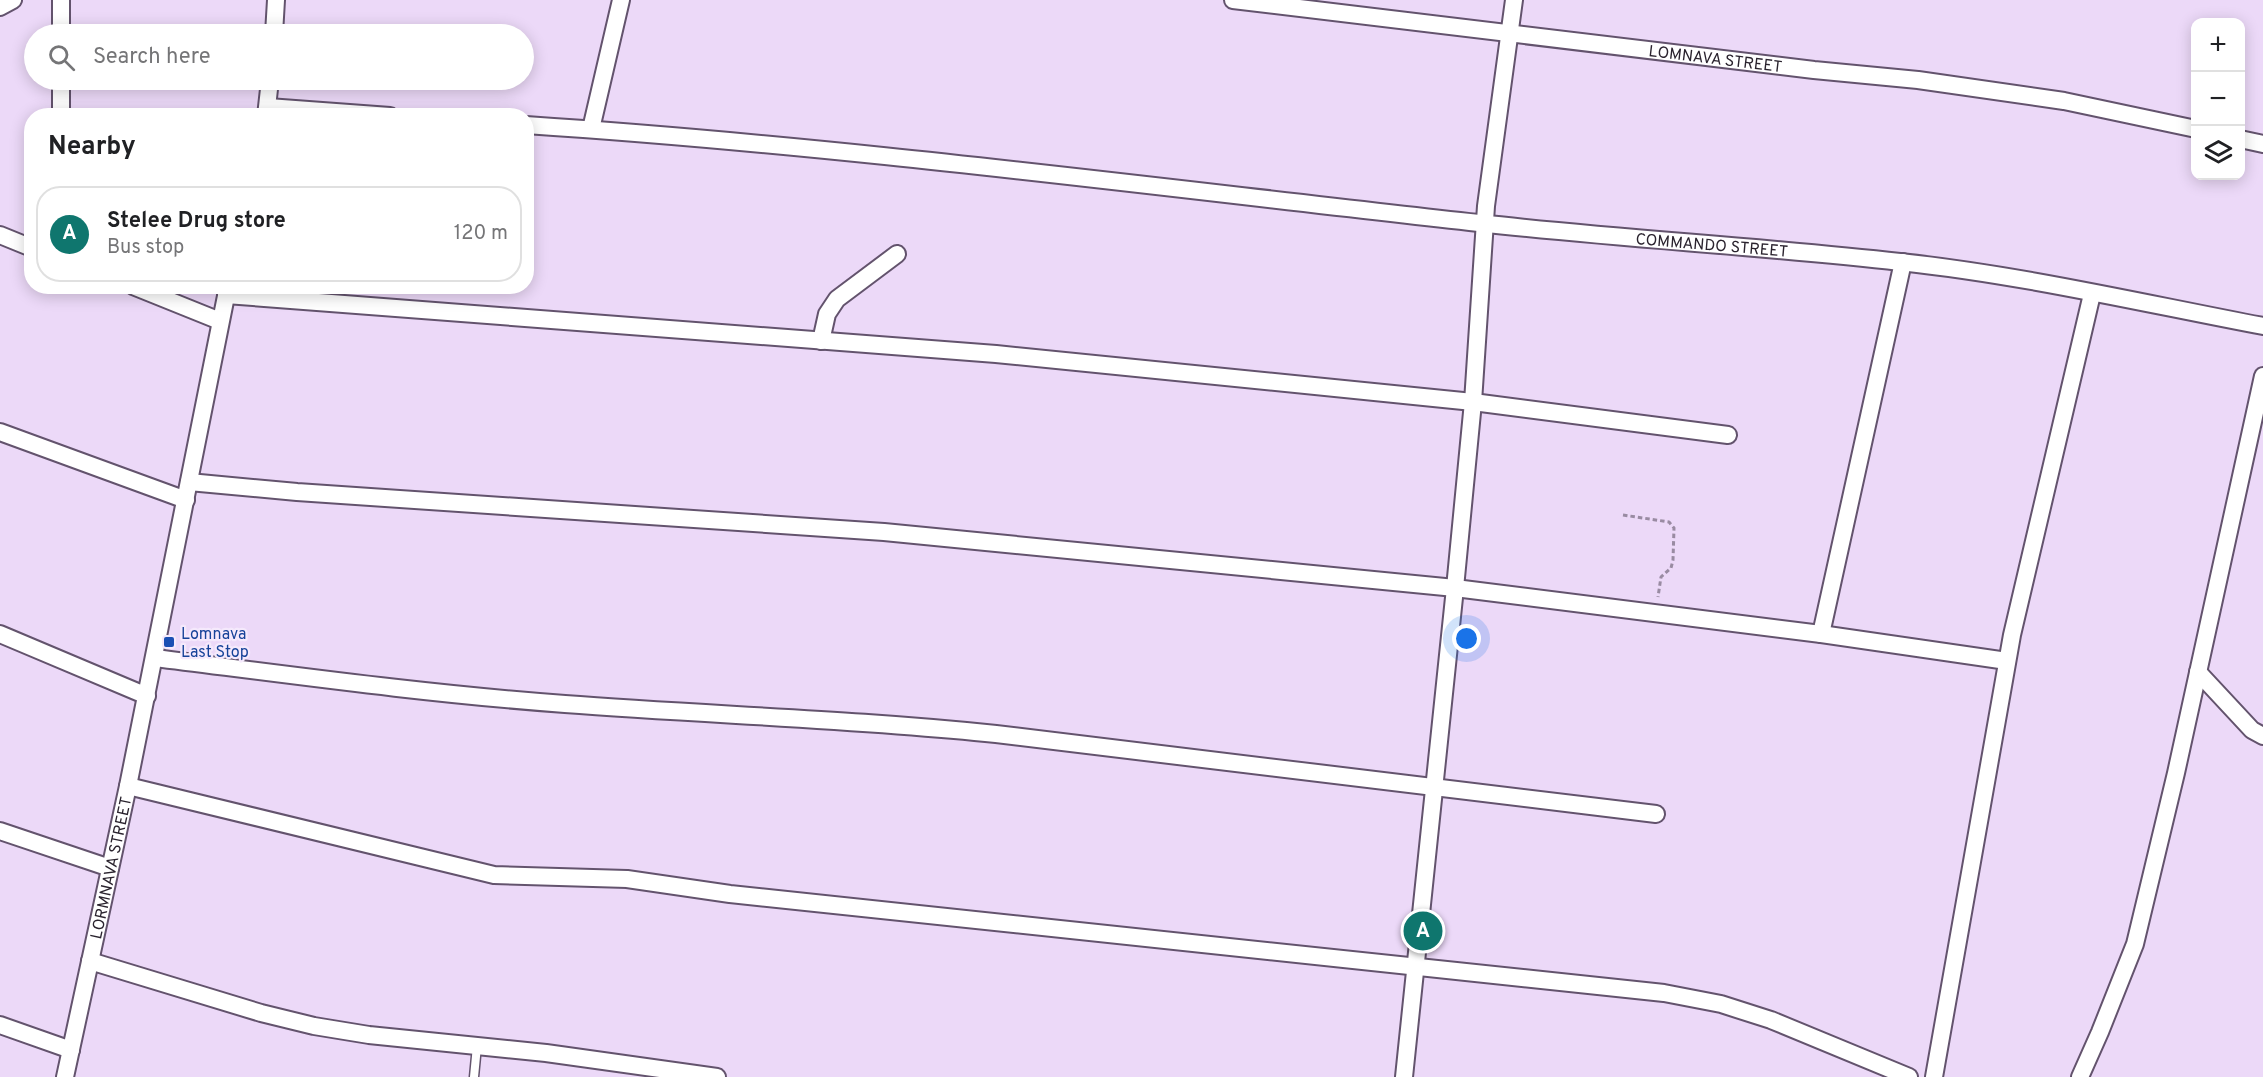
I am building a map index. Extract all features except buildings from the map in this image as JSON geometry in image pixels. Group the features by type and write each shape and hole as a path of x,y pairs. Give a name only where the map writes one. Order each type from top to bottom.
{"street":[{"path":"0,7 13,0"},
{"path":"61,0 61,24"},
{"path":"275,24 276,0"},
{"path":"591,129 621,0"},
{"name":"LOMNAVA STREET","path":"1233,0 1814,70 1918,80 2064,101 2191,128"},
{"path":"1404,1077 1473,402 1484,224 1514,0"},
{"path":"61,90 62,108"},
{"path":"267,108 269,90"},
{"name":"COMMANDO STREET","path":"534,125 914,159 1158,185 1484,224 1903,262 1987,274 2263,326"},
{"path":"2245,140 2263,144"},
{"path":"0,235 24,245"},
{"path":"821,341 827,314 837,299 897,254"},
{"path":"1821,634 1903,262"},
{"path":"153,294 220,321"},
{"name":"LORMNAVA STREET","path":"65,1077 147,696 226,294"},
{"path":"263,294 996,354 1473,402 1728,435"},
{"path":"1934,1077 2007,661 2092,294"},
{"path":"2080,1077 2135,944 2263,376"},
{"path":"0,432 186,500"},
{"path":"189,482 297,492 884,532 1455,588 1821,634 2007,661"},
{"path":"0,634 147,696"},
{"path":"154,658 404,689 565,704 939,728 1656,814"},
{"path":"2198,672 2252,730 2263,736"},
{"path":"128,786 494,875 627,879 730,894 1664,993 1721,1004 1772,1020 1910,1077"},
{"path":"0,831 110,868"},
{"path":"90,961 261,1013 314,1026 369,1035 546,1053 717,1077"},
{"path":"0,1025 71,1050"}],"lane":[{"path":"474,1077 477,1046"}],"path":[{"path":"1623,515 1669,522 1674,528 1673,560 1671,568 1661,577 1655,613"}],"place":[{"name":"Lomnava Last Stop","path":"169,642"},
{"name":"Stelee Drug store","path":"1423,931"}]}
